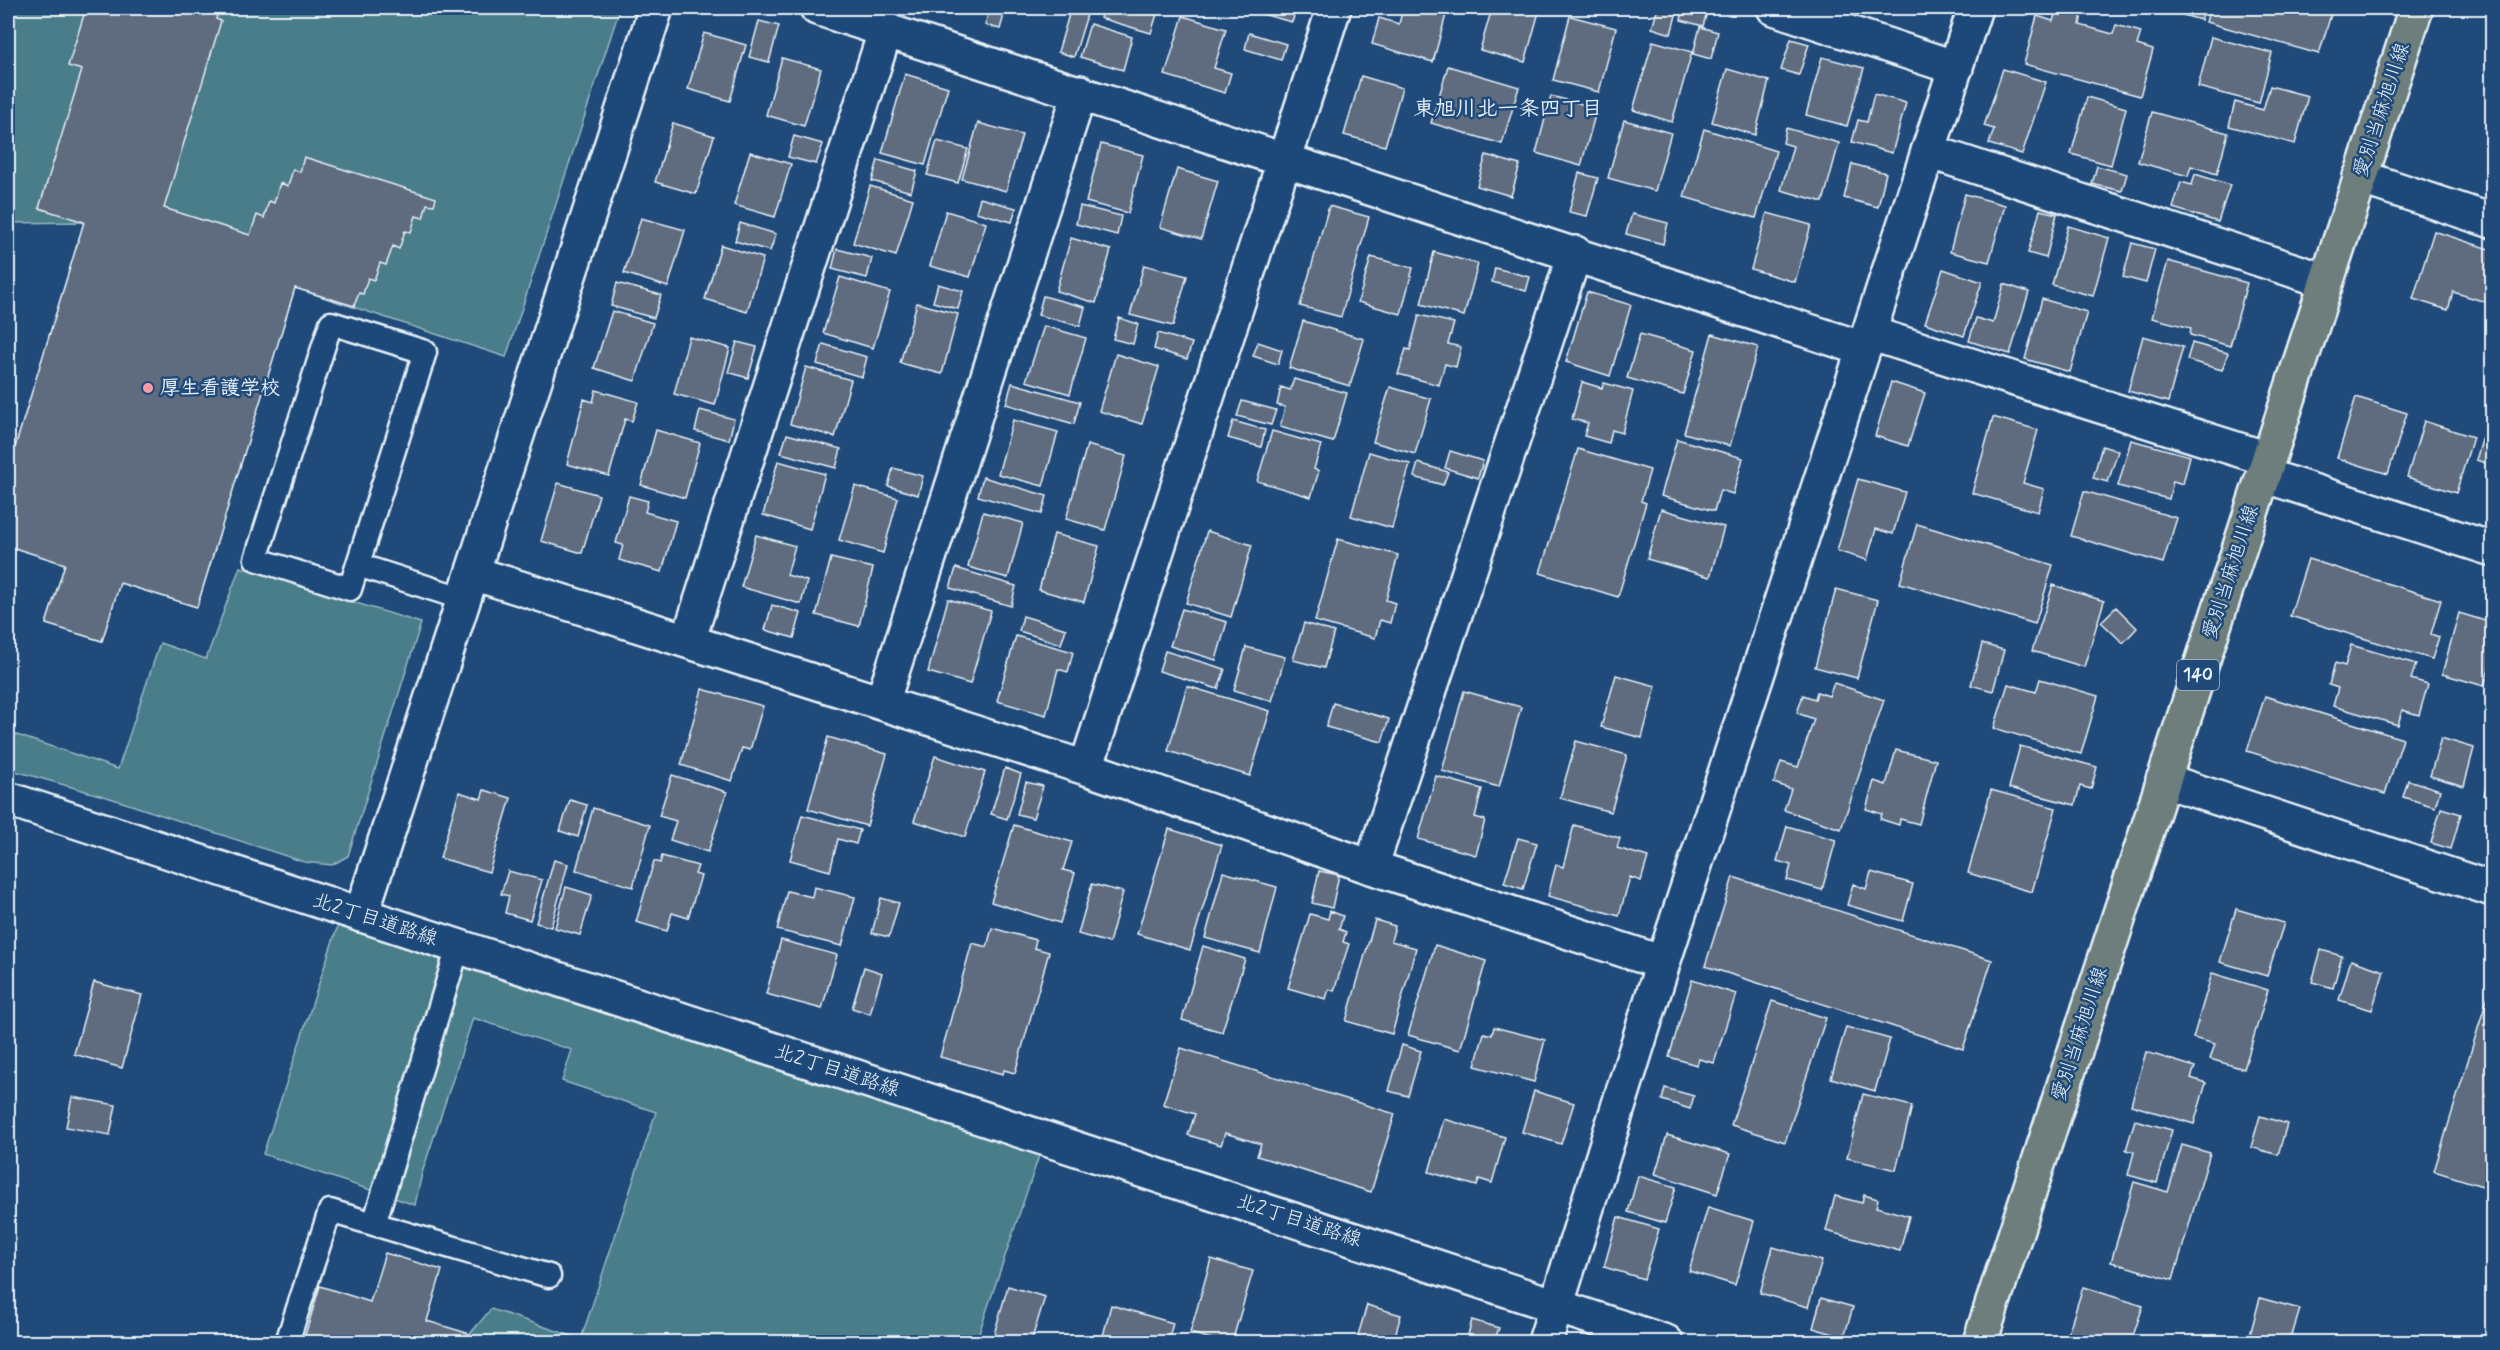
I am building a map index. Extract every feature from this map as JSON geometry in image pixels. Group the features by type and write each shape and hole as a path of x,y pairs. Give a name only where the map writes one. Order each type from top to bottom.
{"main road":[{"name":"愛別当麻旭川線","path":"1980,1342 2415,8"}],"street":[{"path":"361,915 656,8"},
{"path":"817,8 1575,253 1867,341 2266,467 2493,549"},
{"path":"1086,768 1334,8"},
{"path":"1774,8 1956,68"},
{"path":"1545,1342 1663,963 1976,8"},
{"path":"688,641 886,29"},
{"path":"882,703 1080,92"},
{"path":"1928,151 2326,281"},
{"path":"2360,177 2493,221"},
{"path":"1371,867 1575,253"},
{"path":"469,586 688,641 1086,768 1371,867 1663,963"},
{"path":"2163,780 2493,889"},
{"name":"北2丁目道路線","path":"8,799 1666,1342"}],"lane":[{"path":"331,323 425,352 357,565 350,589 256,559 331,323"},
{"path":"357,565 469,586"},
{"path":"374,1224 458,947"},
{"path":"287,1342 330,1211 549,1276"}],"green space":[{"path":"8,8 620,8 506,357 295,288 197,607 120,583 102,641 46,624 65,564 8,546 8,470 84,222 8,223"},
{"path":"240,567 421,623 348,856 332,865 304,862 110,798 8,769 8,732 118,769 160,643 206,659"},
{"path":"340,919 1041,1150 976,1342 467,1342 470,1334 491,1309 581,1339 656,1112 562,1081 572,1050 473,1018 422,1173 415,1205 263,1154"}],"building":[{"name":"厚生看護学校","path":"86,8 219,8 216,19 221,21 164,208 250,235 257,215 264,218 269,201 274,203 280,183 288,186 293,169 300,172 304,157 436,198 434,205 427,204 423,218 416,216 411,232 405,231 399,249 393,246 386,265 380,263 374,280 368,278 363,294 359,293 354,306 295,288 197,607 120,583 102,641 46,624 65,564 8,546 8,470 84,222 39,208 82,70 68,66"},
{"path":"990,8 1006,8 1000,29 985,25"},
{"path":"1103,8 1159,8 1151,33 1100,18"},
{"path":"1264,8 1297,8 1292,22 1262,14"},
{"path":"1403,8 1435,8 1447,11 1433,62 1372,44 1379,18 1399,24"},
{"path":"1492,8 1540,8 1525,62 1480,50"},
{"path":"1658,8 1678,8 1671,34 1652,28"},
{"path":"1684,8 1708,9 1703,26 1681,20"},
{"path":"1888,8 1910,8 1908,13"},
{"path":"2057,8 2082,14 2080,25 2113,34 2116,25 2141,32 2137,45 2153,50 2140,96 2024,64 2037,16 2053,21"},
{"path":"2173,8 2205,8 2201,20 2172,12"},
{"path":"2210,8 2333,8 2319,54 2206,22"},
{"path":"1070,11 1087,15 1074,57 1058,52"},
{"path":"1183,16 1226,29 1214,68 1231,73 1225,93 1165,75"},
{"path":"1570,16 1616,28 1599,92 1553,80"},
{"path":"759,21 779,26 769,62 749,57"},
{"path":"1090,24 1132,37 1123,70 1080,57"},
{"path":"1700,27 1718,32 1711,59 1693,54"},
{"path":"704,33 746,45 730,101 688,89"},
{"path":"1249,33 1286,44 1281,60 1245,49"},
{"path":"2211,37 2272,53 2259,103 2198,87"},
{"path":"1791,39 1809,44 1799,75 1781,70"},
{"path":"1653,41 1692,52 1672,122 1633,110"},
{"path":"1822,57 1864,68 1847,126 1806,115"},
{"path":"782,58 821,69 804,126 766,115"},
{"path":"1448,66 1519,87 1502,144 1431,123"},
{"path":"1727,69 1769,81 1755,135 1712,122"},
{"path":"2003,69 2046,82 2022,154 1989,144 1994,129 1984,126"},
{"path":"905,74 948,87 925,165 882,153"},
{"path":"1361,76 1402,88 1385,146 1344,135"},
{"path":"2270,86 2308,96 2295,144 2229,126 2235,102 2263,110"},
{"path":"1874,94 1906,103 1892,153 1852,142 1858,120 1867,122"},
{"path":"1551,96 1597,108 1581,166 1536,153"},
{"path":"2087,97 2126,108 2111,165 2071,154"},
{"path":"2152,112 2228,133 2217,174 2191,166 2188,176 2138,162"},
{"path":"1624,120 1671,133 1655,191 1608,178"},
{"path":"673,123 714,136 696,194 655,182"},
{"path":"978,123 1022,135 1006,191 962,179"},
{"path":"1786,128 1839,143 1823,202 1781,190 1793,146 1783,143"},
{"path":"1704,129 1776,151 1756,218 1684,197"},
{"path":"794,136 823,144 816,164 788,157"},
{"path":"937,141 968,149 958,183 927,175"},
{"path":"1101,144 1143,155 1128,213 1086,202"},
{"path":"750,152 791,164 775,217 734,205"},
{"path":"1486,155 1520,165 1511,196 1477,186"},
{"path":"878,160 917,171 911,192 872,181"},
{"path":"1852,164 1886,173 1878,207 1844,198"},
{"path":"2097,166 2127,174 2122,191 2092,184"},
{"path":"1177,169 1218,181 1201,239 1160,227"},
{"path":"1579,173 1598,178 1587,216 1569,212"},
{"path":"2195,174 2230,185 2218,222 2173,208 2181,182 2192,185"},
{"path":"870,186 913,199 896,256 853,243"},
{"path":"1965,194 2005,205 1989,262 1950,252"},
{"path":"980,198 1016,208 1012,222 976,212"},
{"path":"1080,206 1121,216 1117,235 1076,224"},
{"path":"1329,206 1369,217 1341,317 1300,306"},
{"path":"2040,210 2057,214 2046,258 2028,253"},
{"path":"946,211 986,223 970,277 930,266"},
{"path":"1767,213 1811,225 1795,282 1751,269"},
{"path":"1632,214 1668,223 1663,244 1626,234"},
{"path":"641,218 685,230 668,287 624,273"},
{"path":"740,223 776,234 770,251 735,241"},
{"path":"2068,226 2109,238 2093,296 2052,285"},
{"path":"2434,231 2492,250 2492,304 2453,292 2448,310 2413,299"},
{"path":"1071,238 1111,250 1096,303 1056,291"},
{"path":"2132,243 2155,249 2146,283 2123,277"},
{"path":"721,245 763,258 747,312 705,299"},
{"path":"837,249 872,258 867,278 832,269"},
{"path":"1434,252 1478,264 1464,316 1421,304"},
{"path":"1371,257 1413,268 1401,314 1358,302"},
{"path":"2168,261 2247,283 2230,346 2190,335 2191,328 2152,318"},
{"path":"1144,265 1187,276 1173,326 1130,315"},
{"path":"1495,268 1530,277 1526,291 1492,282"},
{"path":"1943,269 1982,282 1964,336 1925,323"},
{"path":"840,277 890,292 873,348 823,333"},
{"path":"617,283 661,295 654,318 611,306"},
{"path":"938,284 963,291 958,309 933,302"},
{"path":"2004,284 2029,292 2010,354 1969,341 1976,318 1993,323"},
{"path":"1587,292 1631,305 1610,376 1566,362"},
{"path":"1043,296 1085,307 1080,326 1038,315"},
{"path":"2042,299 2087,312 2070,372 2025,359"},
{"path":"917,303 958,314 942,374 900,363"},
{"path":"612,311 653,323 635,381 594,368"},
{"path":"1419,315 1454,323 1448,344 1461,347 1456,367 1445,364 1439,385 1398,374 1406,349 1410,350"},
{"path":"1119,318 1138,324 1133,344 1113,339"},
{"path":"1303,321 1364,339 1350,386 1289,368"},
{"path":"1044,326 1086,338 1070,394 1026,381"},
{"path":"1158,333 1192,343 1187,359 1154,349"},
{"path":"1640,334 1696,350 1683,394 1627,378"},
{"path":"1712,334 1758,347 1730,446 1684,433"},
{"path":"2143,336 2183,347 2168,402 2128,391"},
{"path":"689,337 730,348 715,405 674,394"},
{"path":"737,342 757,347 748,378 728,372"},
{"path":"1258,342 1282,350 1278,364 1253,356"},
{"path":"2192,343 2228,353 2222,370 2187,360"},
{"path":"823,344 867,357 862,377 817,364"},
{"path":"1116,354 1159,367 1142,424 1099,411"},
{"path":"806,367 851,380 835,437 790,424"},
{"path":"1294,379 1347,393 1333,442 1280,427 1285,407 1277,405 1281,387 1290,390"},
{"path":"1582,382 1602,388 1604,383 1633,391 1622,433 1612,430 1609,443 1584,436 1588,423 1572,419"},
{"path":"1891,382 1925,393 1908,446 1875,436"},
{"path":"1012,383 1080,402 1074,424 1006,404"},
{"path":"1390,387 1431,399 1415,454 1373,442"},
{"path":"596,390 638,402 632,421 625,419 609,476 567,464 584,399 593,402"},
{"path":"2356,397 2407,413 2388,474 2337,458"},
{"path":"1242,401 1276,410 1271,425 1237,416"},
{"path":"700,410 734,419 729,440 695,431"},
{"path":"1993,417 2038,430 2023,483 2044,489 2038,512 1972,493"},
{"path":"1013,420 1058,432 1043,486 998,474"},
{"path":"1233,421 1265,430 1261,447 1228,438"},
{"path":"2424,421 2473,437 2456,493 2407,477"},
{"path":"656,430 700,443 685,498 641,485"},
{"path":"1272,431 1321,445 1314,469 1319,471 1311,497 1257,481"},
{"path":"787,434 841,449 836,468 781,453"},
{"path":"2483,437 2492,440 2492,465 2476,460"},
{"path":"1677,439 1743,458 1733,494 1720,490 1714,511 1661,496"},
{"path":"2131,440 2190,456 2183,484 2173,481 2169,499 2118,486"},
{"path":"1087,445 1126,456 1105,530 1066,519"},
{"path":"2102,446 2118,451 2108,482 2093,478"},
{"path":"1578,449 1650,470 1641,501 1646,503 1618,597 1540,573"},
{"path":"1450,451 1483,461 1478,478 1445,468"},
{"path":"1369,452 1410,464 1392,528 1351,516"},
{"path":"778,461 825,474 810,529 763,515"},
{"path":"1418,463 1448,472 1443,485 1414,477"},
{"path":"893,468 923,476 918,495 888,486"},
{"path":"983,477 1047,496 1042,514 978,496"},
{"path":"1858,479 1905,492 1893,534 1876,529 1867,560 1837,551"},
{"path":"558,483 599,495 582,553 541,541"},
{"path":"855,486 898,498 883,553 839,540"},
{"path":"2084,491 2177,518 2163,563 2071,536"},
{"path":"629,496 648,501 645,512 676,521 662,572 619,560 623,545 616,543"},
{"path":"1661,509 1724,527 1710,577 1647,559"},
{"path":"983,512 1023,523 1008,578 968,567"},
{"path":"1917,524 2053,565 2035,624 1900,583"},
{"path":"1207,531 1252,545 1231,617 1186,603"},
{"path":"1054,534 1099,546 1084,602 1039,590"},
{"path":"756,535 795,546 787,575 807,581 801,604 741,587"},
{"path":"1338,539 1398,555 1386,600 1395,603 1390,623 1380,620 1375,638 1315,621"},
{"path":"831,558 873,568 859,626 816,615"},
{"path":"2308,559 2441,600 2431,634 2439,637 2432,659 2290,616"},
{"path":"956,568 1016,586 1011,606 950,588"},
{"path":"2053,585 2104,601 2084,667 2032,651"},
{"path":"1836,589 1878,600 1857,678 1815,667"},
{"path":"948,599 991,611 970,684 928,672"},
{"path":"772,605 801,613 794,638 765,630"},
{"path":"2116,607 2137,628 2123,643 2101,622"},
{"path":"1182,609 1227,622 1216,660 1170,646"},
{"path":"2459,613 2492,623 2492,658 2484,686 2442,674"},
{"path":"1023,616 1066,629 1061,644 1019,631"},
{"path":"1304,623 1334,632 1324,668 1293,660"},
{"path":"1016,636 1073,652 1068,672 1058,669 1046,715 997,701"},
{"path":"1982,644 2004,650 1993,691 1971,685"},
{"path":"2351,645 2416,664 2411,679 2428,684 2419,715 2402,710 2398,725 2333,706 2338,688 2329,685 2335,663 2345,666"},
{"path":"1246,647 1285,657 1272,701 1234,690"},
{"path":"1165,651 1225,669 1218,689 1159,671"},
{"path":"1616,675 1656,686 1642,738 1601,727"},
{"path":"2040,679 2098,696 2081,754 1994,728 2008,684 2036,692"},
{"path":"1834,683 1884,700 1841,829 1784,810 1791,789 1774,783 1781,762 1798,767 1814,719 1797,713 1803,695 1815,699 1817,692 1829,696"},
{"path":"1187,686 1270,711 1250,776 1168,751"},
{"path":"702,689 763,706 750,750 742,748 732,781 681,765"},
{"path":"1464,691 1521,707 1499,787 1442,771"},
{"path":"2265,696 2403,739 2385,794 2247,751"},
{"path":"1333,703 1389,719 1382,742 1326,727"},
{"path":"828,737 887,754 867,826 808,809"},
{"path":"2441,738 2474,748 2464,786 2430,776"},
{"path":"1576,741 1627,755 1611,812 1560,798"},
{"path":"2020,746 2097,767 2091,789 2080,786 2075,805 2009,788"},
{"path":"1896,750 1936,760 1919,824 1900,819 1899,825 1880,819 1882,814 1866,809 1874,781 1886,785"},
{"path":"935,756 985,772 965,837 914,821"},
{"path":"2492,765 2492,798 2484,795"},
{"path":"1005,768 1021,774 1007,819 991,814"},
{"path":"672,775 727,792 708,852 670,840 676,821 659,816"},
{"path":"1436,776 1482,789 1475,817 1485,820 1476,855 1418,839"},
{"path":"2408,780 2440,790 2435,807 2403,797"},
{"path":"1026,782 1043,786 1033,818 1017,814"},
{"path":"484,790 511,798 489,872 440,858 459,792 481,799"},
{"path":"1991,790 2056,808 2032,892 1968,873"},
{"path":"570,800 587,805 578,837 560,831"},
{"path":"593,808 650,825 633,887 576,870"},
{"path":"2441,808 2461,814 2451,849 2431,843"},
{"path":"802,815 860,830 856,844 838,839 830,871 790,860"},
{"path":"1014,825 1072,842 1063,870 1075,873 1060,923 991,902"},
{"path":"1574,825 1620,838 1617,848 1648,857 1641,881 1630,877 1619,916 1548,896 1556,865 1563,867"},
{"path":"1787,826 1836,840 1822,890 1787,880 1791,865 1777,861"},
{"path":"1169,829 1222,845 1190,950 1137,934"},
{"path":"1518,838 1537,843 1523,889 1504,883"},
{"path":"662,856 698,866 695,874 701,876 688,918 672,913 667,931 636,922 654,861 660,863"},
{"path":"554,860 568,864 551,927 536,923"},
{"path":"508,871 542,880 530,920 505,913 509,896 501,894"},
{"path":"1319,871 1339,875 1332,908 1312,903"},
{"path":"1223,872 1277,887 1260,953 1205,938"},
{"path":"1871,872 1913,884 1903,921 1847,905 1853,884 1866,889"},
{"path":"1733,877 1992,960 1963,1049 1705,966"},
{"path":"1092,884 1123,892 1109,943 1078,934"},
{"path":"566,887 592,895 580,935 555,928"},
{"path":"814,887 855,897 842,946 777,930 787,891 812,897"},
{"path":"881,898 899,903 889,937 872,933"},
{"path":"2236,909 2284,923 2267,976 2220,962"},
{"path":"1330,911 1343,916 1339,929 1346,932 1343,942 1349,944 1334,991 1329,989 1326,999 1288,988 1310,914 1328,919"},
{"path":"1375,920 1395,926 1391,941 1416,948 1392,1034 1346,1021"},
{"path":"992,928 1036,940 1034,948 1049,952 1015,1073 1004,1070 1003,1074 940,1057 972,943 987,947"},
{"path":"781,940 837,955 822,1009 766,994"},
{"path":"1435,945 1486,961 1460,1050 1408,1035"},
{"path":"1203,946 1245,959 1222,1032 1182,1020"},
{"path":"2321,950 2342,956 2333,988 2312,982"},
{"path":"2351,960 2384,971 2372,1010 2339,1000"},
{"path":"864,967 882,973 870,1014 852,1008"},
{"path":"2212,973 2268,990 2244,1069 2210,1059 2215,1044 2193,1038"},
{"path":"1692,980 1736,994 1714,1063 1699,1059 1697,1065 1669,1057"},
{"path":"94,982 142,995 122,1068 74,1054"},
{"path":"2492,983 2492,1189 2434,1171"},
{"path":"1772,1001 1826,1018 1785,1142 1731,1125"},
{"path":"1494,1027 1545,1040 1534,1082 1475,1066 1484,1033 1492,1035"},
{"path":"1846,1027 1890,1039 1875,1091 1831,1078"},
{"path":"1402,1045 1421,1051 1408,1096 1389,1091"},
{"path":"1181,1048 1395,1114 1371,1192 1257,1156 1261,1144 1225,1133 1221,1145 1188,1135 1195,1114 1163,1104"},
{"path":"2146,1052 2195,1067 2191,1078 2206,1083 2194,1124 2131,1105"},
{"path":"1665,1088 1694,1096 1690,1109 1662,1100"},
{"path":"1534,1091 1574,1103 1561,1144 1522,1132"},
{"path":"1863,1094 1912,1106 1896,1170 1847,1158"},
{"path":"72,1097 116,1105 110,1135 66,1127"},
{"path":"2260,1116 2287,1124 2278,1155 2251,1147"},
{"path":"1444,1119 1505,1137 1492,1183 1479,1179 1477,1186 1429,1172"},
{"path":"2135,1120 2172,1130 2157,1183 2128,1175 2134,1152 2126,1150"},
{"path":"1667,1135 1730,1154 1717,1194 1655,1174"},
{"path":"2182,1145 2210,1153 2173,1280 2111,1262 2134,1182 2168,1192"},
{"path":"1638,1176 1676,1187 1665,1223 1628,1212"},
{"path":"1864,1195 1878,1199 1876,1207 1909,1216 1900,1251 1826,1231 1835,1196 1862,1203"},
{"path":"1708,1207 1754,1221 1735,1285 1689,1271"},
{"path":"1618,1217 1659,1229 1644,1279 1604,1267"},
{"path":"1773,1247 1822,1261 1808,1307 1760,1293"},
{"path":"385,1253 442,1270 427,1321 470,1334 467,1342 303,1342 320,1286 370,1302"},
{"path":"1211,1259 1253,1271 1232,1342 1222,1342 1190,1333"},
{"path":"1008,1286 1045,1297 1031,1342 992,1341"},
{"path":"2083,1287 2143,1306 2131,1342 2066,1340"},
{"path":"1821,1298 1853,1307 1844,1337 1813,1328"},
{"path":"2260,1298 2300,1309 2290,1342 2248,1342"},
{"path":"1111,1305 1173,1323 1168,1342 1128,1342 1103,1336"},
{"path":"1367,1305 1401,1315 1394,1339 1404,1342 1356,1342"},
{"path":"1472,1320 1499,1328 1494,1342 1466,1342"},
{"path":"1446,1336 1466,1342 1444,1342"}],"place":[{"name":"厚生看護学校","path":"148,388"}],"district":[{"name":"東旭川北一条四丁目","path":"1508,109"}]}
